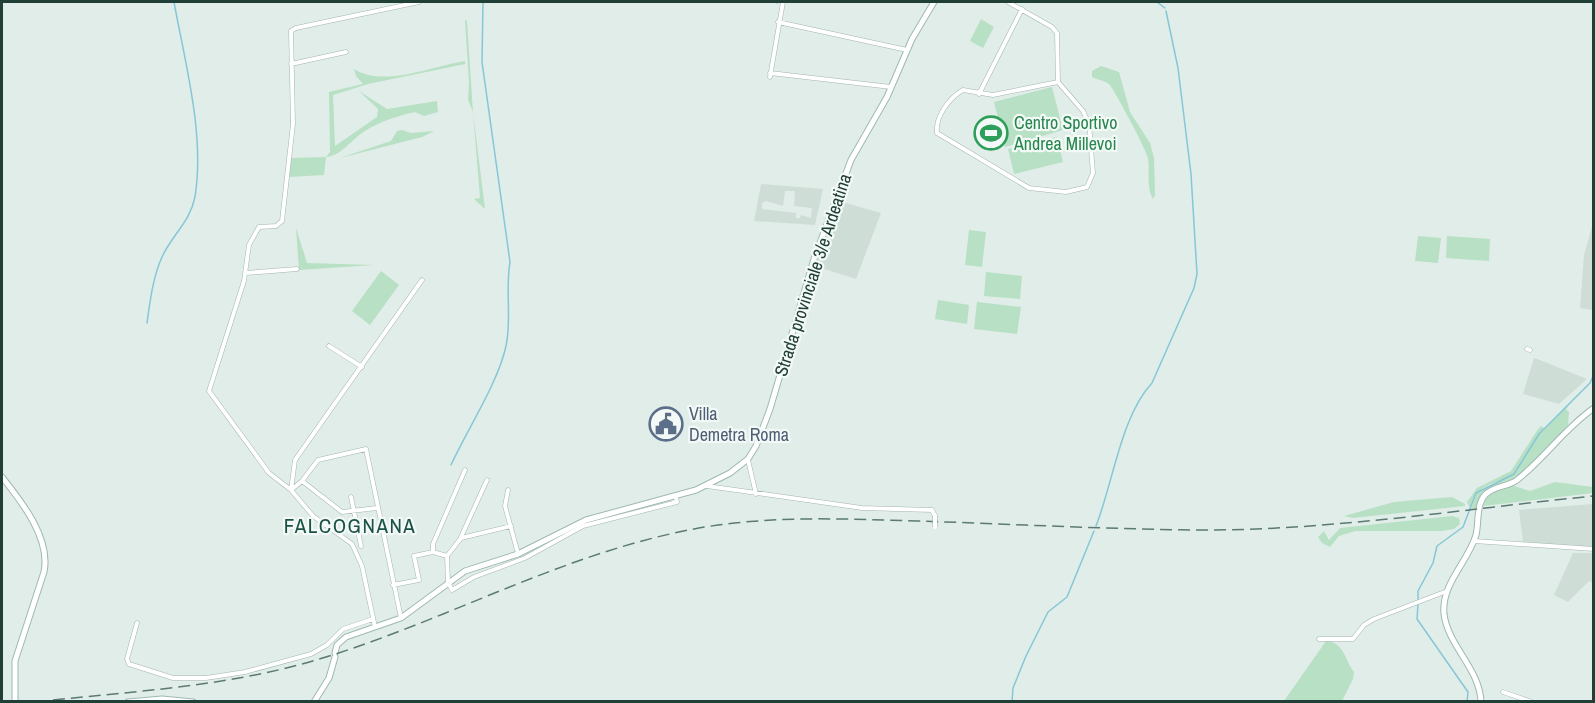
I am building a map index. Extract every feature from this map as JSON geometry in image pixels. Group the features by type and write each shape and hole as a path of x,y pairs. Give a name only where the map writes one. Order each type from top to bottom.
{"main road":[{"name":"Strada provinciale 3/e Ardeatina","path":"314,702 329,678 337,645 346,637 401,618 465,571 518,554 577,523 676,498 730,473 748,459 756,446 770,409 814,260 851,160 892,87 907,50 934,2"},
{"path":"1481,702 1479,685 1445,619 1448,591 1474,541 1480,504 1485,495 1519,479 1571,426 1593,408"},
{"path":"2,477 29,514 45,561 14,665 15,702"},
{"path":"128,702 162,700 193,702"}],"street":[{"path":"375,628 362,566 356,550 345,537 313,516 291,490 269,473 209,391 246,273 249,245 259,227 278,225 282,220 293,124 290,35 293,28 419,2"},
{"path":"783,2 770,75 892,87"},
{"path":"1008,2 1052,27 1058,36 1059,82 1083,111 1089,124 1092,178 1087,187 1077,191 1027,187 938,134 938,122 953,97 964,90 979,94 1004,94 1059,82"},
{"path":"979,94 1022,9"},
{"path":"778,22 907,50"},
{"path":"291,64 346,52"},
{"path":"246,273 297,269"},
{"path":"291,490 295,460 422,280"},
{"path":"330,346 362,367"},
{"path":"291,490 302,481 318,460 366,449 401,618"},
{"path":"748,459 756,494"},
{"path":"433,552 437,530 465,470"},
{"path":"487,480 460,538 447,556 448,582 452,590 474,576 525,558 583,526 677,502 676,498"},
{"path":"302,481 338,509 354,512 377,508"},
{"path":"706,486 862,508 932,510 935,516 935,527"},
{"path":"508,490 505,503 517,550"},
{"path":"351,497 361,546"},
{"path":"460,538 511,526"},
{"path":"1474,541 1593,549"},
{"path":"393,585 419,580 414,556 433,552 447,556"},
{"path":"1319,639 1353,639 1364,625 1374,619 1448,591"},
{"path":"138,623 127,659 129,664 168,677 196,678 245,672 311,654 327,645 343,629 373,619"},
{"path":"1503,692 1532,702"}],"shaded area":[{"path":"761,184 823,189 815,225 754,221","holes":["785,191 795,191 794,206 812,208 811,218 801,215 800,218 796,218 796,213 762,209 762,203 766,201 783,206"]},
{"path":"839,201 881,213 856,279 815,266"},
{"path":"1593,223 1593,310 1580,308 1584,255"},
{"path":"1534,358 1587,379 1559,404 1523,394"},
{"path":"1593,504 1593,548 1523,542 1519,510"},
{"path":"1573,553 1593,553 1593,583 1589,581 1568,602 1554,595"}],"green space":[{"path":"981,19 994,27 983,48 970,41"},
{"path":"465,20 467,21 473,112 468,100"},
{"path":"465,61 465,64 368,84 333,95 335,146 377,117 378,109 359,91 387,109 437,101 438,112 424,116 415,112 383,122 360,134 337,154 326,157 330,152 329,92 363,84 356,76 354,69 366,74 394,76"},
{"path":"1101,66 1119,72 1130,112 1150,143 1154,158 1155,195 1153,199 1149,184 1148,158 1137,133 1109,84 1092,77 1092,71"},
{"path":"1052,87 1063,130 1005,147 994,102"},
{"path":"473,112 485,209 474,199 480,198"},
{"path":"397,131 411,133 434,131 422,137 340,158 391,141"},
{"path":"1057,137 1063,162 1014,174 1008,149"},
{"path":"326,157 324,175 289,177 291,158"},
{"path":"296,228 307,263 374,265 299,270"},
{"path":"969,230 986,232 982,267 965,265"},
{"path":"1418,236 1441,238 1438,263 1415,261"},
{"path":"1447,236 1490,239 1489,261 1446,258"},
{"path":"381,271 399,285 370,325 352,311"},
{"path":"986,272 1022,276 1020,299 984,296"},
{"path":"938,300 969,305 967,324 935,319"},
{"path":"977,302 1021,307 1017,334 974,329"},
{"path":"1574,398 1566,409 1569,412 1568,425 1544,452 1510,482 1490,490 1478,508 1471,509 1476,495 1470,508 1467,502 1477,488 1511,471 1538,429 1541,426 1544,428 1542,432"},
{"path":"1555,482 1593,487 1593,493 1483,506 1487,497 1514,486 1530,491"},
{"path":"1452,497 1465,506 1353,518 1344,516 1394,502"},
{"path":"1452,516 1459,518 1460,524 1454,529 1442,531 1355,531 1339,536 1330,547 1322,543 1318,537 1324,531 1329,540 1340,528"},
{"path":"1326,641 1341,648 1354,672 1342,701 1284,701"}],"waterway":[{"path":"147,323 152,289 159,265 166,249 189,214 195,197 196,124 174,2"},
{"path":"451,465 496,375 508,336 510,262 482,62 483,2"},
{"path":"1157,2 1165,8"},
{"path":"1096,526 1125,431 1141,397 1152,383 1194,288 1197,274 1191,174 1178,68 1166,11"},
{"path":"1418,599 1418,591 1433,563 1437,546 1463,527 1476,493 1514,474 1539,434 1590,383 1594,374"},
{"path":"1012,702 1013,688 1026,656 1048,612 1067,597 1094,531"},
{"path":"1418,604 1417,619 1468,692 1467,702"}],"railway":[{"path":"35,702 182,687 290,667 375,640 519,583 617,548 718,525 768,520 842,519 1126,529 1246,529 1346,523 1594,496"}],"place":[{"name":"Centro Sportivo Andrea Millevoi","path":"991,133"},
{"name":"Villa Demetra Roma","path":"666,424"}],"district":[{"name":"FALCOGNANA","path":"350,526"}]}
